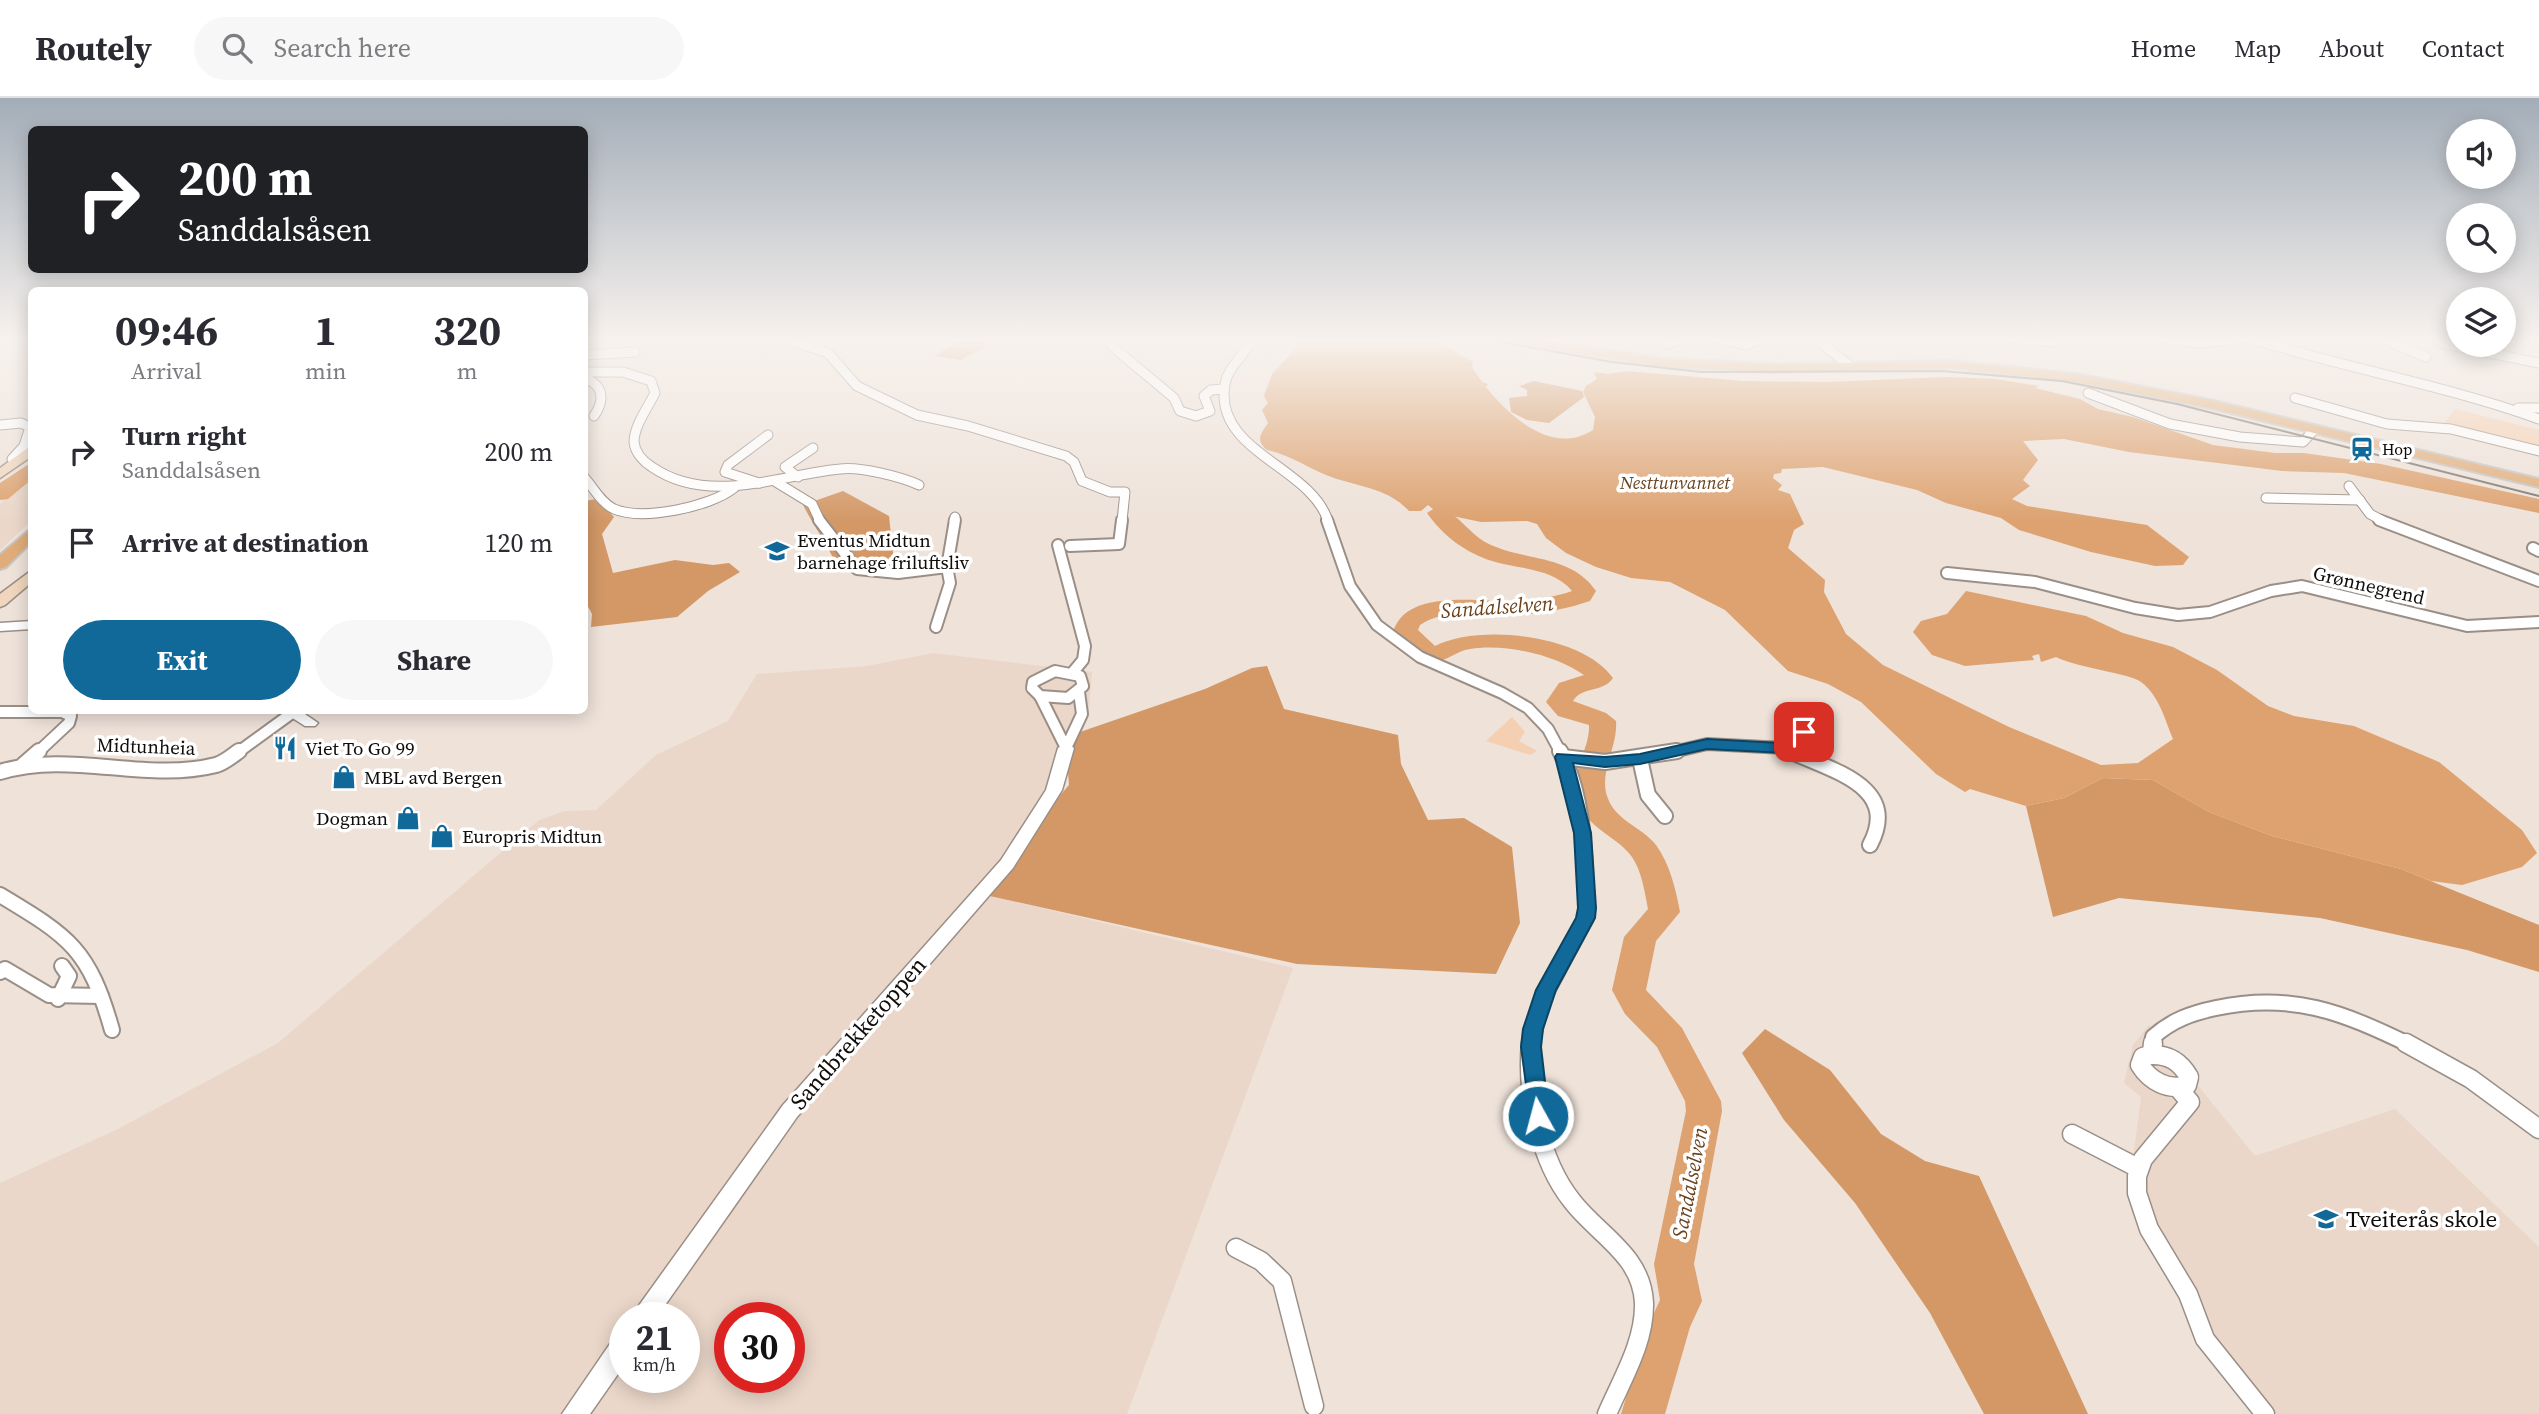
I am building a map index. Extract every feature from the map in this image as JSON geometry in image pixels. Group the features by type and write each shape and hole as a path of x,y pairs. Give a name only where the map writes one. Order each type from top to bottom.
{"main road":[{"path":"2181,399 2539,483"},
{"path":"0,474 28,452"},
{"path":"0,564 28,536"},
{"path":"0,602 28,578"}],"street":[{"path":"594,416 602,399"},
{"path":"650,399 634,438 637,453 653,470 679,483 734,487 849,468 906,479 919,485"},
{"path":"881,399 917,415 953,422 1066,456 1074,462 1082,481 1110,492 1125,492 1119,544 1070,546"},
{"path":"1175,399 1180,411 1186,414 1210,411 1205,399"},
{"path":"1225,399 1227,410 1240,434 1321,504 1352,590 1378,627 1435,665 1529,708 1551,734 1563,757 1583,833 1586,918 1546,990 1533,1029 1531,1047 1535,1095 1543,1141 1558,1179 1572,1202 1627,1258 1642,1287 1642,1326 1607,1414"},
{"path":"2103,399 2148,418 2240,437 2298,443 2308,439 2314,429"},
{"path":"2300,399 2387,424 2451,429 2539,451"},
{"path":"2476,399 2539,419"},
{"path":"2510,408 2539,408"},
{"path":"953,422 991,441"},
{"path":"0,425 21,423 28,426"},
{"path":"18,459 12,458 24,446 28,433"},
{"path":"760,484 725,471 727,465 768,435"},
{"path":"798,477 786,467 813,448"},
{"path":"588,481 612,508 634,513 707,502 734,487"},
{"path":"776,482 812,504 823,527 857,569 898,573 947,567"},
{"path":"2349,486 2370,514 2389,525 2539,581"},
{"path":"2266,498 2360,500"},
{"path":"936,627 950,583 947,567 955,517"},
{"path":"1058,545 1085,646 1083,660 1073,672 1055,671 1038,677 1032,688 1040,696 1066,748"},
{"name":"Grønnegrend","path":"1947,573 2032,581 2128,607 2174,615 2202,615 2279,589 2302,586 2467,626 2537,625"},
{"path":"0,627 28,625"},
{"name":"Sandbrekketoppen","path":"653,1302 790,1111 1007,864 1054,790 1066,748 1077,732 1082,697 1079,692 1084,681 1073,672"},
{"path":"1040,696 1060,699 1079,692"},
{"name":"Midtunheia","path":"0,712 28,712"},
{"name":"Midtunheia","path":"23,765 69,723 71,716 66,714"},
{"name":"Midtunheia","path":"0,772 23,765 52,762 198,769 219,765 286,714"},
{"name":"Midtunheia","path":"293,714 310,723"},
{"path":"1784,748 1804,732"},
{"path":"1563,757 1605,762 1640,759 1707,744 1784,748 1859,784 1875,798 1881,811 1880,821 1870,845"},
{"path":"1640,759 1648,795 1665,816"},
{"path":"0,895 56,930 73,946 95,976 112,1030"},
{"path":"58,999 69,975 62,965"},
{"path":"0,972 5,969 41,993 58,999 101,996"},
{"path":"2152,1054 2153,1037 2172,1020 2204,1010 2254,1001 2297,1003 2379,1030 2427,1052 2474,1078 2539,1129"},
{"path":"2152,1054 2176,1060 2189,1077 2187,1085 2178,1088 2166,1087 2144,1073 2140,1065 2143,1057 2152,1054"},
{"path":"2178,1088 2190,1102 2138,1168 2136,1194 2146,1222 2189,1296 2205,1340 2265,1414"},
{"path":"2072,1134 2138,1168"},
{"path":"1236,1248 1261,1262 1282,1282 1314,1406"},
{"path":"575,1414 609,1366"}],"shaded area":[{"path":"1509,399 1581,399 1549,423 1527,420 1511,412"},
{"path":"2455,409 2539,430 2539,448 2444,424"},
{"path":"28,478 28,524 0,550 0,504"},
{"path":"843,491 889,516 895,572 885,578 838,570 803,505"},
{"path":"597,499 614,517 602,534 613,573 675,560 713,565 729,563 740,572 708,591 677,617 591,627 592,614 588,607 588,500"},
{"path":"933,653 1092,672 1089,709 1038,838 995,897 1293,968 1127,1414 0,1414 0,1183 118,1129 278,1043 539,820 565,811 596,810 656,755 728,721 757,674 867,666"},
{"path":"1267,666 1284,709 1398,735 1401,764 1428,820 1464,818 1512,847 1520,923 1496,974 1297,964 976,893 1069,785 1067,758 1080,732 1205,689 1252,668"},
{"path":"1512,717 1525,732 1519,741 1537,751 1530,755 1486,741"},
{"path":"2103,778 2153,780 2209,812 2272,836 2401,869 2539,925 2539,972 2467,950 2320,918 2119,898 2053,917 2026,806 2064,798"},
{"name":"Tveiterås skole","path":"2149,1025 2255,1156 2395,1109 2539,1247 2539,1414 2271,1414 2188,1312 2129,1190 2141,1097 2124,1083 2133,1045"},
{"path":"1765,1029 1830,1070 1881,1134 1925,1161 1979,1176 2088,1414 1984,1414 1930,1313 1855,1203 1784,1120 1742,1053"}],"water":[{"name":"Nesttunvannet","path":"1266,399 1496,399 1534,430 1563,438 1578,437 1593,430 1595,417 1587,399 2081,399 2098,409 2133,417 2213,445 2275,453 2304,453 2381,464 2539,499 2539,513 2344,473 2282,471 2129,452 2064,439 2023,441 2038,460 2023,480 2030,486 2012,499 2027,506 2147,525 2189,557 2183,565 2155,566 2091,552 2019,530 2001,518 1946,503 1917,490 1823,467 1782,469 1781,473 1774,474 1773,478 1782,485 1778,490 1790,494 1804,524 1794,530 1788,548 1825,580 1824,592 1846,634 1883,665 2009,727 2101,765 2138,763 2173,739 2161,708 2147,687 2135,679 2056,657 2041,662 2039,654 2032,656 2034,660 1965,666 1932,655 1913,632 1921,621 1947,614 1966,591 2086,616 2123,633 2173,647 2217,670 2268,706 2294,716 2354,726 2439,762 2522,830 2537,853 2522,867 2462,885 2431,881 2401,869 2272,836 2209,812 2153,780 2103,778 2064,798 2026,806 1970,789 1965,792 1936,774 1861,702 1828,684 1788,671 1725,610 1670,582 1631,578 1596,567 1566,553 1546,538 1537,524 1527,521 1481,522 1438,513 1428,505 1421,511 1409,511 1380,492 1326,475 1267,450 1260,440 1268,423 1262,410 1268,403"}],"waterway":[{"path":"0,494 28,471"},
{"name":"Sandalselven","path":"1438,513 1458,534 1482,549 1558,571 1577,582 1584,591 1582,596 1534,606 1434,610 1419,614 1408,621 1405,632 1430,654 1440,653 1464,642 1496,641 1559,654 1592,669 1600,678 1572,686 1559,702 1573,713 1602,721 1602,741 1591,778 1593,798 1609,824 1644,851 1661,898 1664,912 1640,937 1629,990 1637,1005 1670,1038 1703,1101 1704,1111 1674,1264 1681,1301 1669,1326 1643,1414"}],"tram line":[{"path":"2154,399 2539,496"}],"place":[{"name":"Hop","path":"2362,449"},
{"name":"Eventus Midtun barnehage friluftsliv","path":"777,551"},
{"name":"Viet To Go 99","path":"285,748"},
{"name":"MBL avd Bergen","path":"344,777"},
{"name":"Dogman","path":"408,818"},
{"name":"Europris Midtun","path":"442,836"},
{"name":"Tveiterås skole","path":"2326,1219"}],"route":[{"path":"1538,1116 1531,1047 1533,1029 1546,990 1586,918 1587,908 1583,833 1563,757 1605,762 1640,759 1675,749 1707,744 1756,744 1784,748 1804,732"}]}
